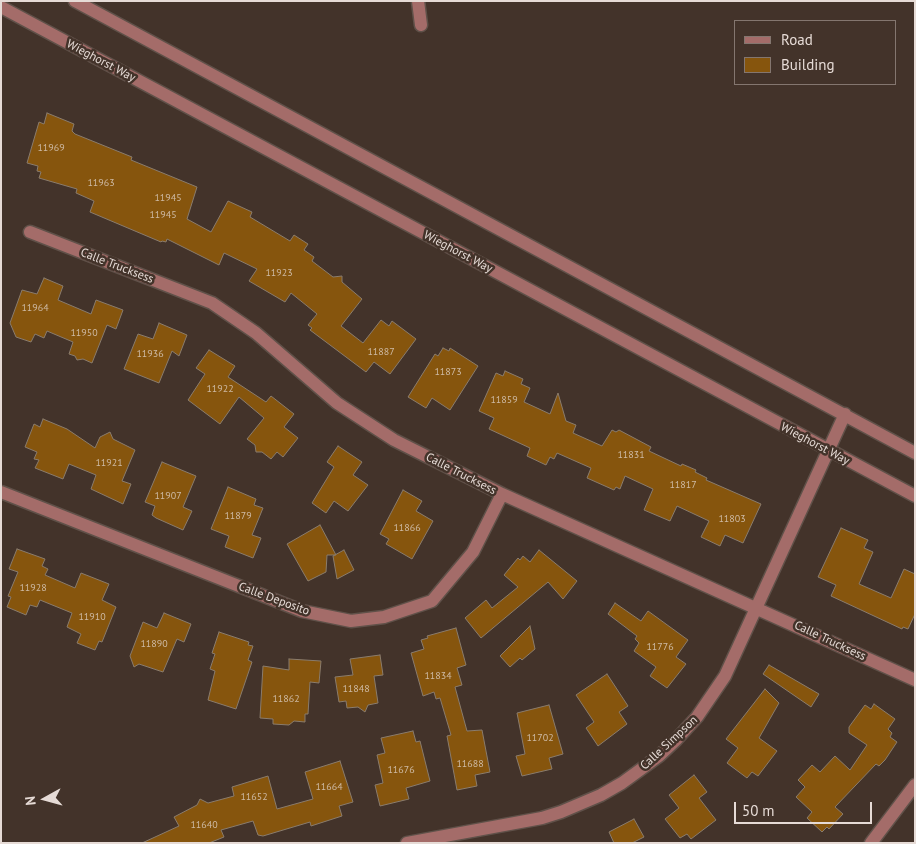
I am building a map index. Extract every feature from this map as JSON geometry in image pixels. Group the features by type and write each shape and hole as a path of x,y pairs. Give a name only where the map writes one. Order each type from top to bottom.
{"street":[{"path":"74,1 915,453"},
{"path":"418,1 422,25"},
{"name":"Wieghorst Way","path":"1,8 915,496"},
{"name":"Calle Trucksess","path":"30,232 212,303 256,333 345,408 394,440 502,494 757,607 915,680"},
{"name":"Calle Simpson","path":"407,843 542,818 580,805 622,784 659,756 697,717 725,676 845,414"},
{"name":"Calle Deposito","path":"1,492 302,611 351,621 384,617 432,601 473,552 502,494"},
{"path":"871,843 915,785"}],"building":[{"path":"47,113 74,124 72,131 75,134 132,157 131,160 197,187 187,219 211,232 228,201 252,212 250,217 290,241 294,235 308,244 304,250 314,257 312,261 333,277 342,276 342,282 362,299 341,326 363,343 381,320 389,326 392,321 416,339 390,374 374,362 366,372 310,330 312,328 308,325 317,314 291,293 285,302 249,281 257,269 224,253 219,265 167,239 166,242 161,242 90,212 94,201 76,193 77,189 39,178 41,172 37,171 38,166 27,163 39,122 44,124"},
{"path":"44,278 63,286 58,300 91,314 96,300 123,310 116,329 107,325 92,363 83,359 77,360 75,356 69,354 73,342 47,331 44,338 35,334 31,342 16,337 10,323 22,290 37,294"},
{"path":"159,323 187,335 179,356 172,351 159,383 124,369 138,334 153,339"},
{"path":"443,348 449,351 450,348 478,366 450,410 432,398 426,408 408,397 435,354 438,356"},
{"path":"209,350 235,366 228,377 266,402 271,396 294,414 284,427 298,438 283,457 277,452 271,459 262,452 256,452 255,445 247,439 264,418 239,397 220,424 188,400 205,374 196,368"},
{"path":"505,371 523,379 521,384 530,388 524,402 550,414 558,393 566,421 576,425 573,433 602,446 612,430 616,432 619,430 651,447 649,451 681,466 682,464 696,470 695,472 707,478 706,480 761,504 743,543 725,535 720,546 701,537 709,521 677,506 670,521 644,510 653,489 625,476 620,489 616,487 614,490 587,478 591,468 557,453 554,459 550,457 546,465 527,456 530,448 489,429 494,418 479,411 496,373 503,376"},
{"path":"43,419 67,429 95,448 100,437 110,432 113,439 135,450 122,481 131,484 123,504 91,489 96,475 69,464 63,479 35,468 39,460 34,459 37,452 25,447 34,424 40,427"},
{"path":"338,446 362,462 353,475 368,485 348,511 334,501 326,513 312,503 334,467 327,462"},
{"path":"162,462 196,476 183,507 192,511 183,530 156,518 152,515 155,506 145,502"},
{"path":"228,487 256,499 254,505 263,508 252,535 261,538 253,558 225,547 229,536 211,529"},
{"path":"403,490 422,501 416,511 433,521 412,559 386,544 389,539 380,534"},
{"path":"320,525 336,555 327,555 326,572 308,581 287,544"},
{"path":"841,528 868,540 864,548 873,552 859,584 891,598 904,569 915,574 915,614 908,629 903,627 902,629 831,596 836,585 818,577"},
{"path":"17,549 45,559 42,566 48,569 45,575 75,588 81,573 109,584 102,600 116,607 102,642 99,641 95,650 77,643 81,634 67,627 72,613 40,600 37,607 30,605 26,615 7,607 11,597 8,596 18,572 9,569"},
{"path":"344,550 354,570 337,579 333,556"},
{"path":"539,550 577,581 563,599 548,582 481,638 465,618 486,600 492,608 518,587 504,575 518,558 520,560 523,556 530,562"},
{"path":"615,603 641,621 648,611 688,640 676,657 686,664 667,688 650,676 656,667 634,651 639,643 635,639 637,636 608,614"},
{"path":"164,613 191,624 184,642 177,639 163,672 139,664 134,667 130,656 143,622 157,628"},
{"path":"530,626 535,649 510,667 500,656"},
{"path":"456,628 466,665 457,668 462,685 455,687 467,731 482,730 490,772 475,775 477,786 457,790 447,736 451,735 440,698 436,699 434,692 423,696 411,653 424,649 421,640 428,638 427,636"},
{"path":"219,632 249,642 248,645 253,646 248,660 252,662 236,709 208,700 215,671 210,669 215,654 212,653"},
{"path":"380,655 383,675 374,676 378,703 368,705 365,712 358,707 347,708 346,701 339,702 335,677 353,675 350,659"},
{"path":"289,659 321,661 319,683 310,682 308,714 305,714 305,722 294,721 289,725 273,724 273,719 260,718 263,666 289,670"},
{"path":"769,665 819,694 811,707 763,674"},
{"path":"607,674 628,706 619,712 627,724 598,746 586,728 594,722 576,695"},
{"path":"765,689 779,703 759,738 777,751 758,776 752,772 747,778 727,763 738,748 726,739"},
{"path":"874,704 895,719 888,729 892,733 890,737 897,742 885,760 879,766 876,764 835,807 843,814 829,829 827,827 822,832 807,818 812,812 796,797 805,787 798,780 812,765 820,772 835,756 850,770 867,745 849,733 849,727 865,705 871,709"},
{"path":"549,705 563,754 549,758 552,769 522,776 516,756 525,754 517,713"},
{"path":"413,731 416,742 420,741 430,781 406,788 409,799 380,806 375,785 383,783 377,755 385,753 381,738"},
{"path":"340,761 353,802 339,806 342,816 311,826 310,822 263,836 258,835 253,821 221,830 224,837 209,843 142,843 179,826 174,817 197,805 200,799 208,803 234,796 232,787 268,776 277,809 313,799 305,772"},
{"path":"694,775 707,792 699,798 716,820 691,839 687,834 680,838 665,819 679,808 669,795"},
{"path":"634,819 644,837 632,843 614,843 609,832"}]}
